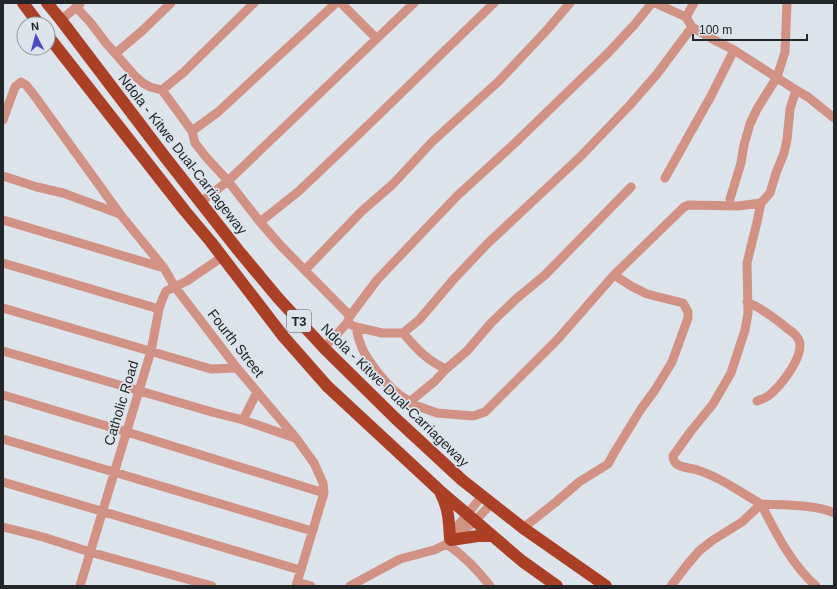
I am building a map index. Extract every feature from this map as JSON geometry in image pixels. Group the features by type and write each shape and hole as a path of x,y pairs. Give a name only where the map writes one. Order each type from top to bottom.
{"highway":[{"path":"23,3 33,16"},
{"name":"Ndola - Kitwe Dual-Carriageway","path":"47,3 238,250 278,298 324,348 395,418 462,480 523,528 606,586"},
{"name":"T3","path":"56,46 283,336 327,386 439,490 522,561 557,586"},
{"path":"439,490 446,503 448,511 449,542 478,536 493,536"}],"street":[{"path":"116,53 171,3"},
{"path":"162,90 184,72 254,3"},
{"path":"192,132 218,112 336,3"},
{"path":"341,3 376,38"},
{"path":"201,202 228,181 414,3"},
{"path":"260,222 299,191 494,3"},
{"path":"305,270 362,211 393,184 432,142 499,81 570,3"},
{"path":"324,348 377,280 457,196 494,161 516,143 602,58 654,3 686,17 692,27 734,50 777,77 808,97 834,118"},
{"path":"686,17 694,3"},
{"path":"730,199 742,163 744,145 750,124 777,77 785,52 787,3"},
{"path":"61,20 79,5 116,53 142,83 162,90 192,132 195,143 228,181 260,222 356,328 358,340 368,360 402,398 411,402 412,404 437,413 473,416 485,412 557,340 614,275 684,207 761,204"},
{"path":"356,328 382,333 403,332 418,320 487,244 580,157 630,105 657,74 692,27"},
{"path":"665,178 711,96 734,50"},
{"name":"Fourth Street","path":"3,120 15,87 20,82 26,85 120,214 164,268 175,287 237,368 296,438 314,463 323,483 324,493"},
{"path":"796,90 790,108 787,140 784,153 770,193 761,204 747,263 748,313 745,330 731,373 713,404 673,456 673,461 676,464 715,476 761,504 829,508 834,513"},
{"path":"3,176 37,187 63,193 120,214"},
{"path":"411,402 466,351 491,323 516,299 545,275 631,187"},
{"path":"3,220 164,268"},
{"name":"Catholic Road","path":"80,586 151,351 159,309 166,291 186,281 222,258"},
{"path":"3,263 159,309"},
{"path":"523,528 579,482 608,464 641,409 655,390 672,362 684,332 688,312 683,303 647,294 614,275"},
{"path":"747,302 761,308 780,322 798,337 800,343 797,359 781,383 769,396 757,401"},
{"path":"3,308 211,370 237,368"},
{"path":"403,332 428,360 446,369"},
{"path":"3,351 243,420 296,438"},
{"path":"243,420 257,392"},
{"path":"3,396 127,432 324,493 296,584 311,586"},
{"path":"3,439 312,531"},
{"path":"3,482 300,570"},
{"path":"350,586 400,559 434,550 449,542 486,500"},
{"path":"671,586 699,551 713,540 742,522 761,504"},
{"path":"761,504 780,541 803,572 816,586"},
{"path":"3,527 54,540 90,552 212,586"},
{"path":"449,542 479,571 490,586"}]}
